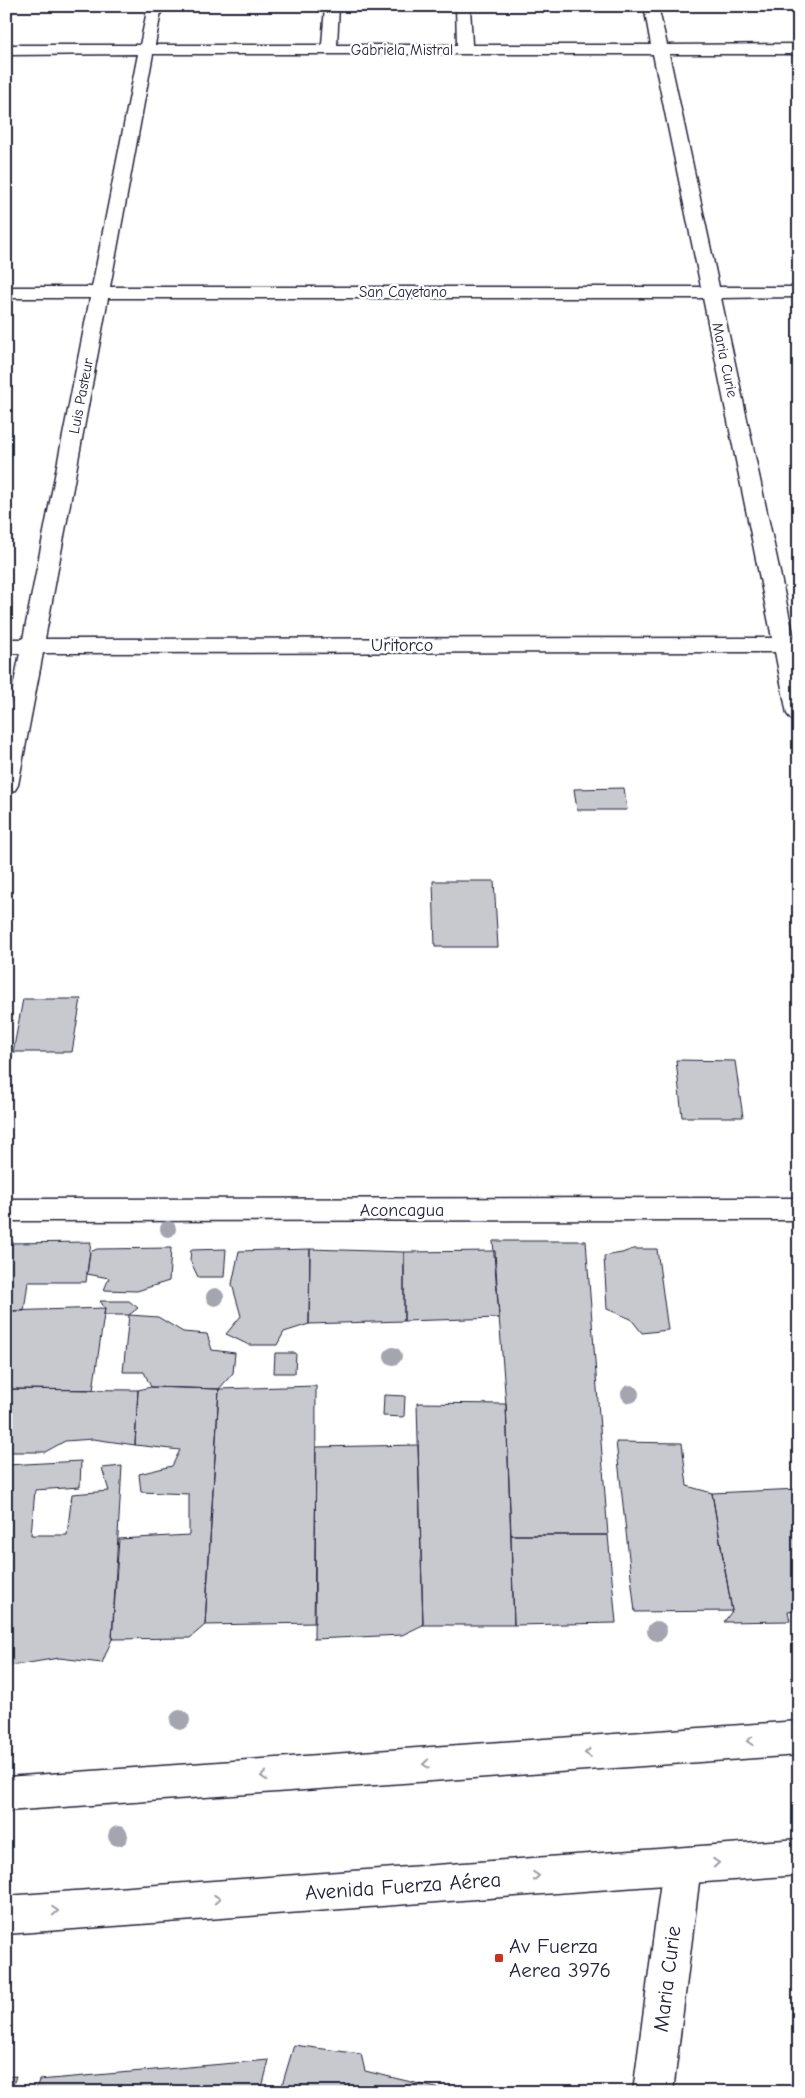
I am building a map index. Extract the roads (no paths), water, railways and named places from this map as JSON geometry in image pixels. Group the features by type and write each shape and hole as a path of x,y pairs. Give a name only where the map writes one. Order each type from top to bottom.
{"street":[{"name":"Luis Pasteur","path":"6,785 155,6"},
{"path":"329,50 332,6"},
{"path":"463,6 465,50"},
{"name":"Maria Curie","path":"651,6 710,292 792,645 799,714"},
{"name":"Gabriela Mistral","path":"6,50 799,49"},
{"name":"San Cayetano","path":"6,293 799,292"},
{"name":"Uritorco","path":"6,646 792,645"},
{"name":"Aconcagua","path":"6,1210 799,1209"},
{"path":"6,1794 799,1738"},
{"name":"Avenida Fuerza Aérea","path":"6,1914 799,1857"},
{"name":"Maria Curie","path":"652,2092 682,1866"}],"place":[{"name":"Av Fuerza Aerea 3976","path":"499,1958"}]}
